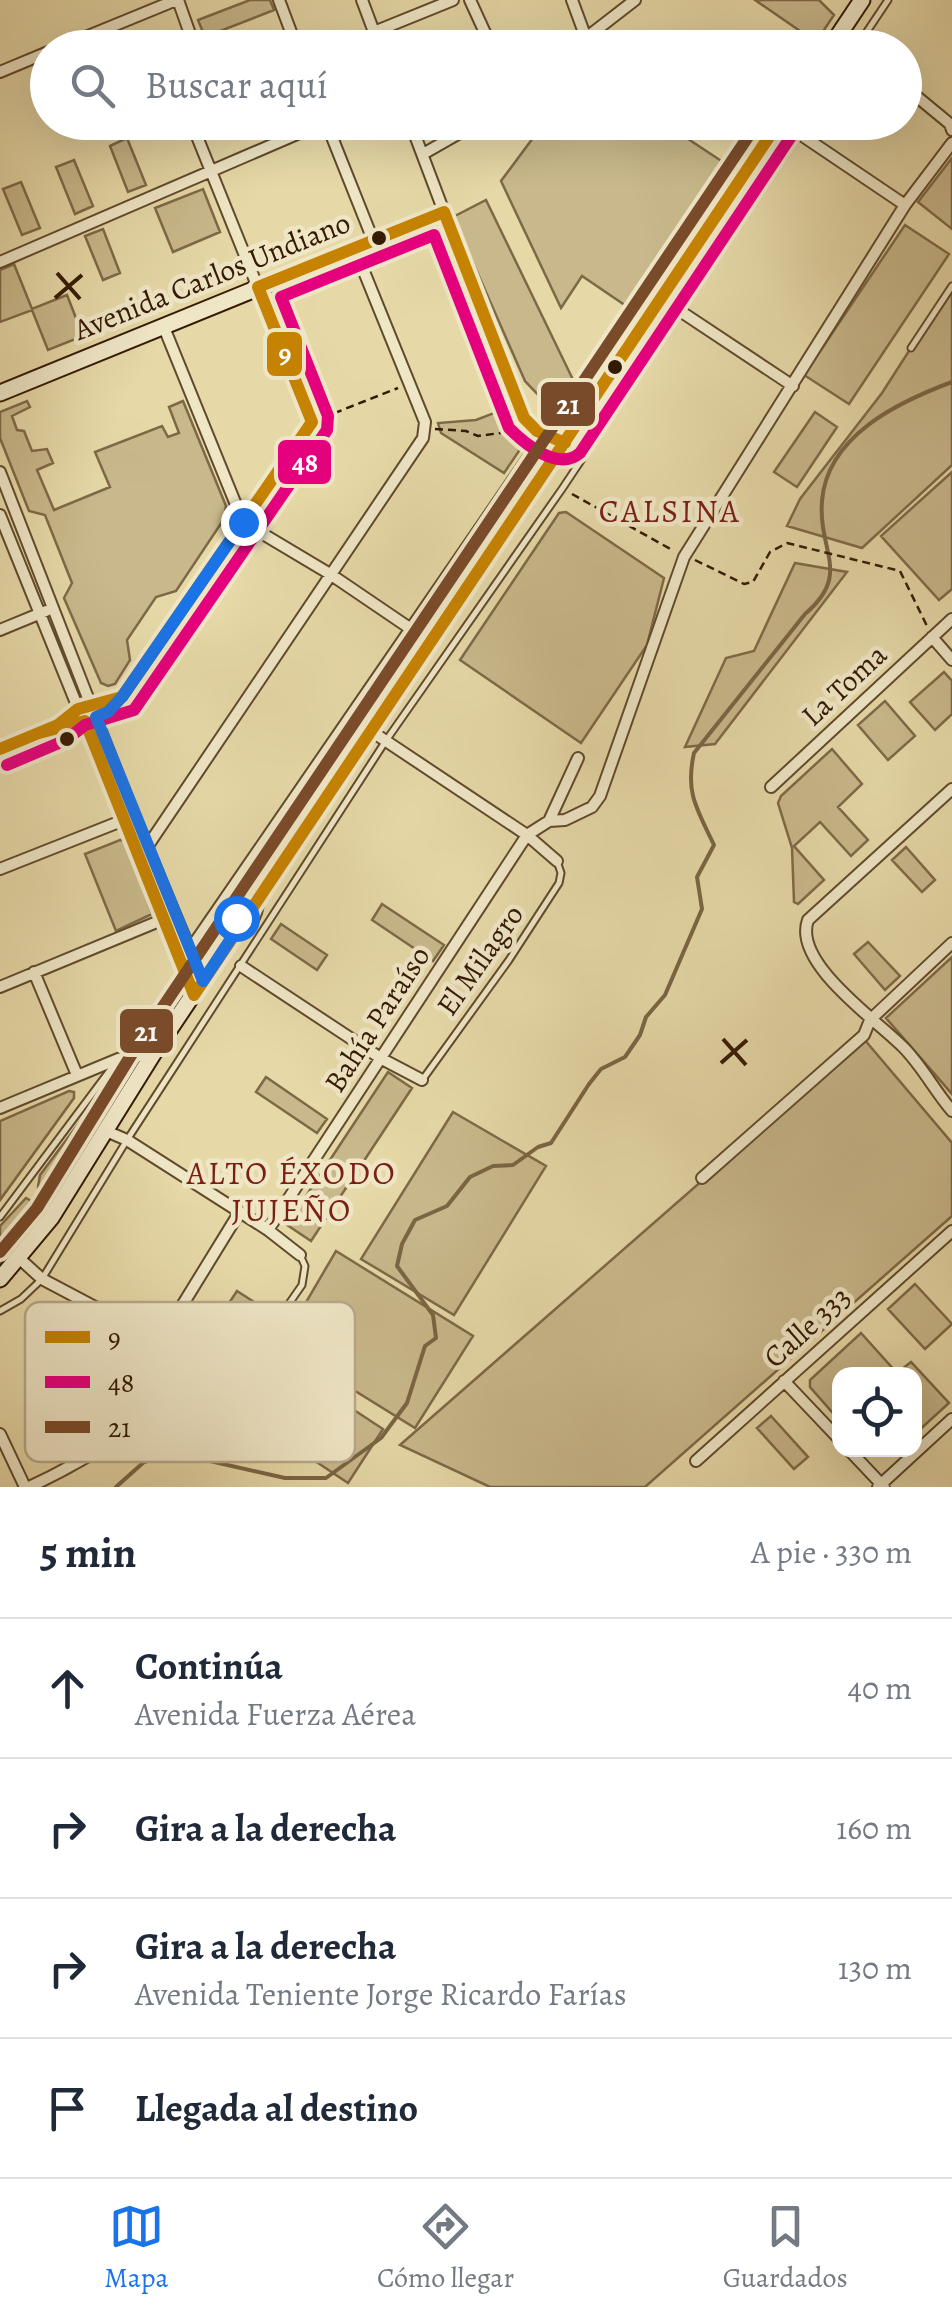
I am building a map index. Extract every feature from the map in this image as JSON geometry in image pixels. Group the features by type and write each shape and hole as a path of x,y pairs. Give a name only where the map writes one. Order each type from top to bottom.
{"main road":[{"path":"842,30 862,0"},
{"path":"0,1279 51,1218 154,1054 769,140"},
{"path":"444,212 524,418 537,430 565,443"},
{"name":"Avenida Carlos Undiano","path":"0,392 444,212"}],"street":[{"path":"103,30 177,0 188,30"},
{"path":"279,0 290,30"},
{"path":"362,0 373,30"},
{"path":"379,30 452,0"},
{"path":"470,0 484,30"},
{"path":"572,0 583,30"},
{"path":"596,30 635,0"},
{"path":"0,72 30,60"},
{"path":"922,101 952,130"},
{"path":"0,749 58,725 68,727 122,697 312,422 199,140"},
{"path":"0,262 285,140"},
{"path":"333,140 373,240"},
{"path":"417,140 444,212"},
{"path":"423,154 448,140"},
{"path":"806,140 905,206"},
{"path":"526,835 549,821 579,814 592,807 600,796 684,556 905,206 952,142"},
{"path":"141,849 418,447 424,422 354,247"},
{"path":"662,300 793,386"},
{"path":"164,325 243,522 411,629"},
{"path":"189,951 411,629 537,430"},
{"path":"0,472 54,608 88,713 198,988"},
{"path":"13,507 0,514 40,614 88,713"},
{"path":"0,630 54,608"},
{"name":"La Toma","path":"772,788 952,619"},
{"path":"932,637 952,660"},
{"path":"371,731 526,835 556,861"},
{"path":"549,821 578,758"},
{"path":"952,788 808,920 804,930 811,956 870,1020 908,1052 952,1111"},
{"path":"0,869 129,819"},
{"name":"Bahía Paraíso","path":"268,1230 526,835"},
{"path":"169,918 189,951 198,988"},
{"path":"0,987 169,918"},
{"path":"702,1178 864,1035 870,1020 952,943"},
{"path":"241,966 422,1080"},
{"path":"34,972 76,1075"},
{"path":"0,1108 118,1059 154,1054"},
{"path":"106,1131 127,1140 268,1230 300,1255"},
{"path":"184,1302 239,1213"},
{"name":"Calle 333","path":"696,1461 952,1231"},
{"path":"20,1259 42,1279 86,1302"},
{"path":"784,1381 832,1432"},
{"path":"854,1457 881,1486 952,1418"},
{"path":"0,1434 27,1487 80,1462"}],"lane":[{"path":"869,30 888,0"},
{"path":"0,1311 21,1299 42,1279 127,1140 385,742 562,489 795,140"},
{"path":"911,348 952,286"},
{"name":"El Milagro","path":"422,1080 559,884 556,861"},
{"path":"0,1216 118,1059"},
{"path":"291,1302 302,1285 305,1266 300,1255"}],"path":[{"path":"312,422 409,383"},
{"path":"424,429 466,431 478,436 537,430"},
{"path":"562,489 744,584 753,582 770,552 787,543 900,571 932,637"}],"shaded area":[{"path":"250,0 270,0 274,10 223,30 202,30 198,20"},
{"path":"755,0 819,0 834,15 824,30 799,30"},
{"path":"128,140 146,185 128,192 110,146"},
{"path":"532,140 690,140 732,168 635,312 582,276 561,308 501,181"},
{"path":"952,158 952,229 918,202"},
{"path":"74,160 93,206 75,214 56,167"},
{"path":"21,182 40,228 22,235 3,189"},
{"path":"203,189 220,232 173,252 155,208"},
{"path":"486,200 579,392 563,413 545,402 525,381 453,217"},
{"path":"905,225 949,254 849,404 804,375"},
{"path":"103,229 120,273 103,280 85,236"},
{"path":"14,264 32,309 67,295 83,336 48,350 32,310 0,322 0,270"},
{"path":"952,284 952,465 862,548 787,526 800,499 882,393"},
{"path":"27,401 30,407 12,416 32,451 47,449 53,463 37,470 54,510 110,487 95,452 162,426 168,437 179,433 169,407 183,401 226,506 224,519 176,591 156,597 127,640 130,660 115,684 101,683 64,598 72,583 45,515 29,511 0,438 0,412"},
{"path":"510,407 523,445 504,473 441,433 438,423 476,420"},
{"path":"815,412 837,427 797,487 774,472"},
{"path":"952,472 952,589 939,600 881,536"},
{"path":"566,512 664,578 647,645 581,743 460,660 559,513"},
{"path":"795,563 847,572 715,744 685,747 726,658 754,651"},
{"path":"944,672 952,681 952,714 935,730 910,702"},
{"path":"885,701 915,736 888,760 858,725"},
{"path":"832,749 862,784 838,807 868,840 851,856 820,822 794,846 824,880 798,904 794,902 792,848 778,803"},
{"path":"125,841 152,914 116,931 85,854"},
{"path":"906,847 935,880 922,892 892,860"},
{"path":"382,904 444,945 433,961 372,920"},
{"path":"281,924 327,955 317,970 271,939"},
{"path":"868,942 900,976 885,990 854,954"},
{"path":"952,957 952,1094 886,1018"},
{"path":"864,1039 952,1143 952,1216 645,1487 490,1487 400,1445"},
{"path":"130,1063 132,1068 52,1197 45,1200 38,1187 40,1175 121,1067"},
{"path":"388,1072 412,1088 311,1241 287,1225"},
{"path":"266,1077 327,1119 317,1133 256,1092"},
{"path":"74,1092 74,1098 0,1200 0,1121"},
{"path":"453,1112 546,1166 454,1315 361,1259"},
{"path":"26,1198 42,1207 43,1212 0,1264 0,1226"},
{"path":"336,1251 473,1336 415,1428 355,1391 355,1302 306,1302"},
{"path":"915,1284 952,1324 925,1349 888,1309"},
{"path":"237,1291 254,1302 230,1302"},
{"path":"861,1333 892,1367 832,1367 832,1412 810,1387 810,1380"},
{"path":"922,1374 949,1403 922,1428"},
{"path":"355,1411 383,1429 348,1483 316,1462 355,1462"},
{"path":"771,1416 808,1457 794,1469 757,1428"}],"waterway":[{"path":"355,1457 381,1438 407,1403 425,1346 436,1338 433,1315 397,1266 402,1244 415,1220 447,1206 470,1177 493,1166 513,1165 538,1147 551,1143 601,1069 625,1057 640,1035 646,1017 665,995 702,909 697,877 714,845 692,790 694,753 827,587 830,562 822,501 837,458 851,440 888,411 952,382"},
{"path":"116,1487 144,1462"},
{"path":"214,1462 285,1478 326,1478 348,1462"}],"transit line":[{"name":"21","path":"0,1252 37,1208 138,1044 746,140"},
{"name":"9","path":"194,995 767,140"},
{"name":"48","path":"7,765 66,740 85,725 134,710 327,430 328,416 281,297 434,235 509,428 542,454 571,458 580,453 789,140"},
{"name":"9","path":"0,749 58,725 78,709 122,697 312,422 258,287 444,212 524,418 537,431 565,443"},
{"name":"9","path":"39,733 85,721 194,995"}],"district":[{"name":"CALSINA","path":"670,511"},
{"name":"ALTO ÉXODO JUJEÑO","path":"292,1192"}],"route":[{"path":"236,918 234,934 203,981 96,717 108,712 142,671 243,522"}]}
